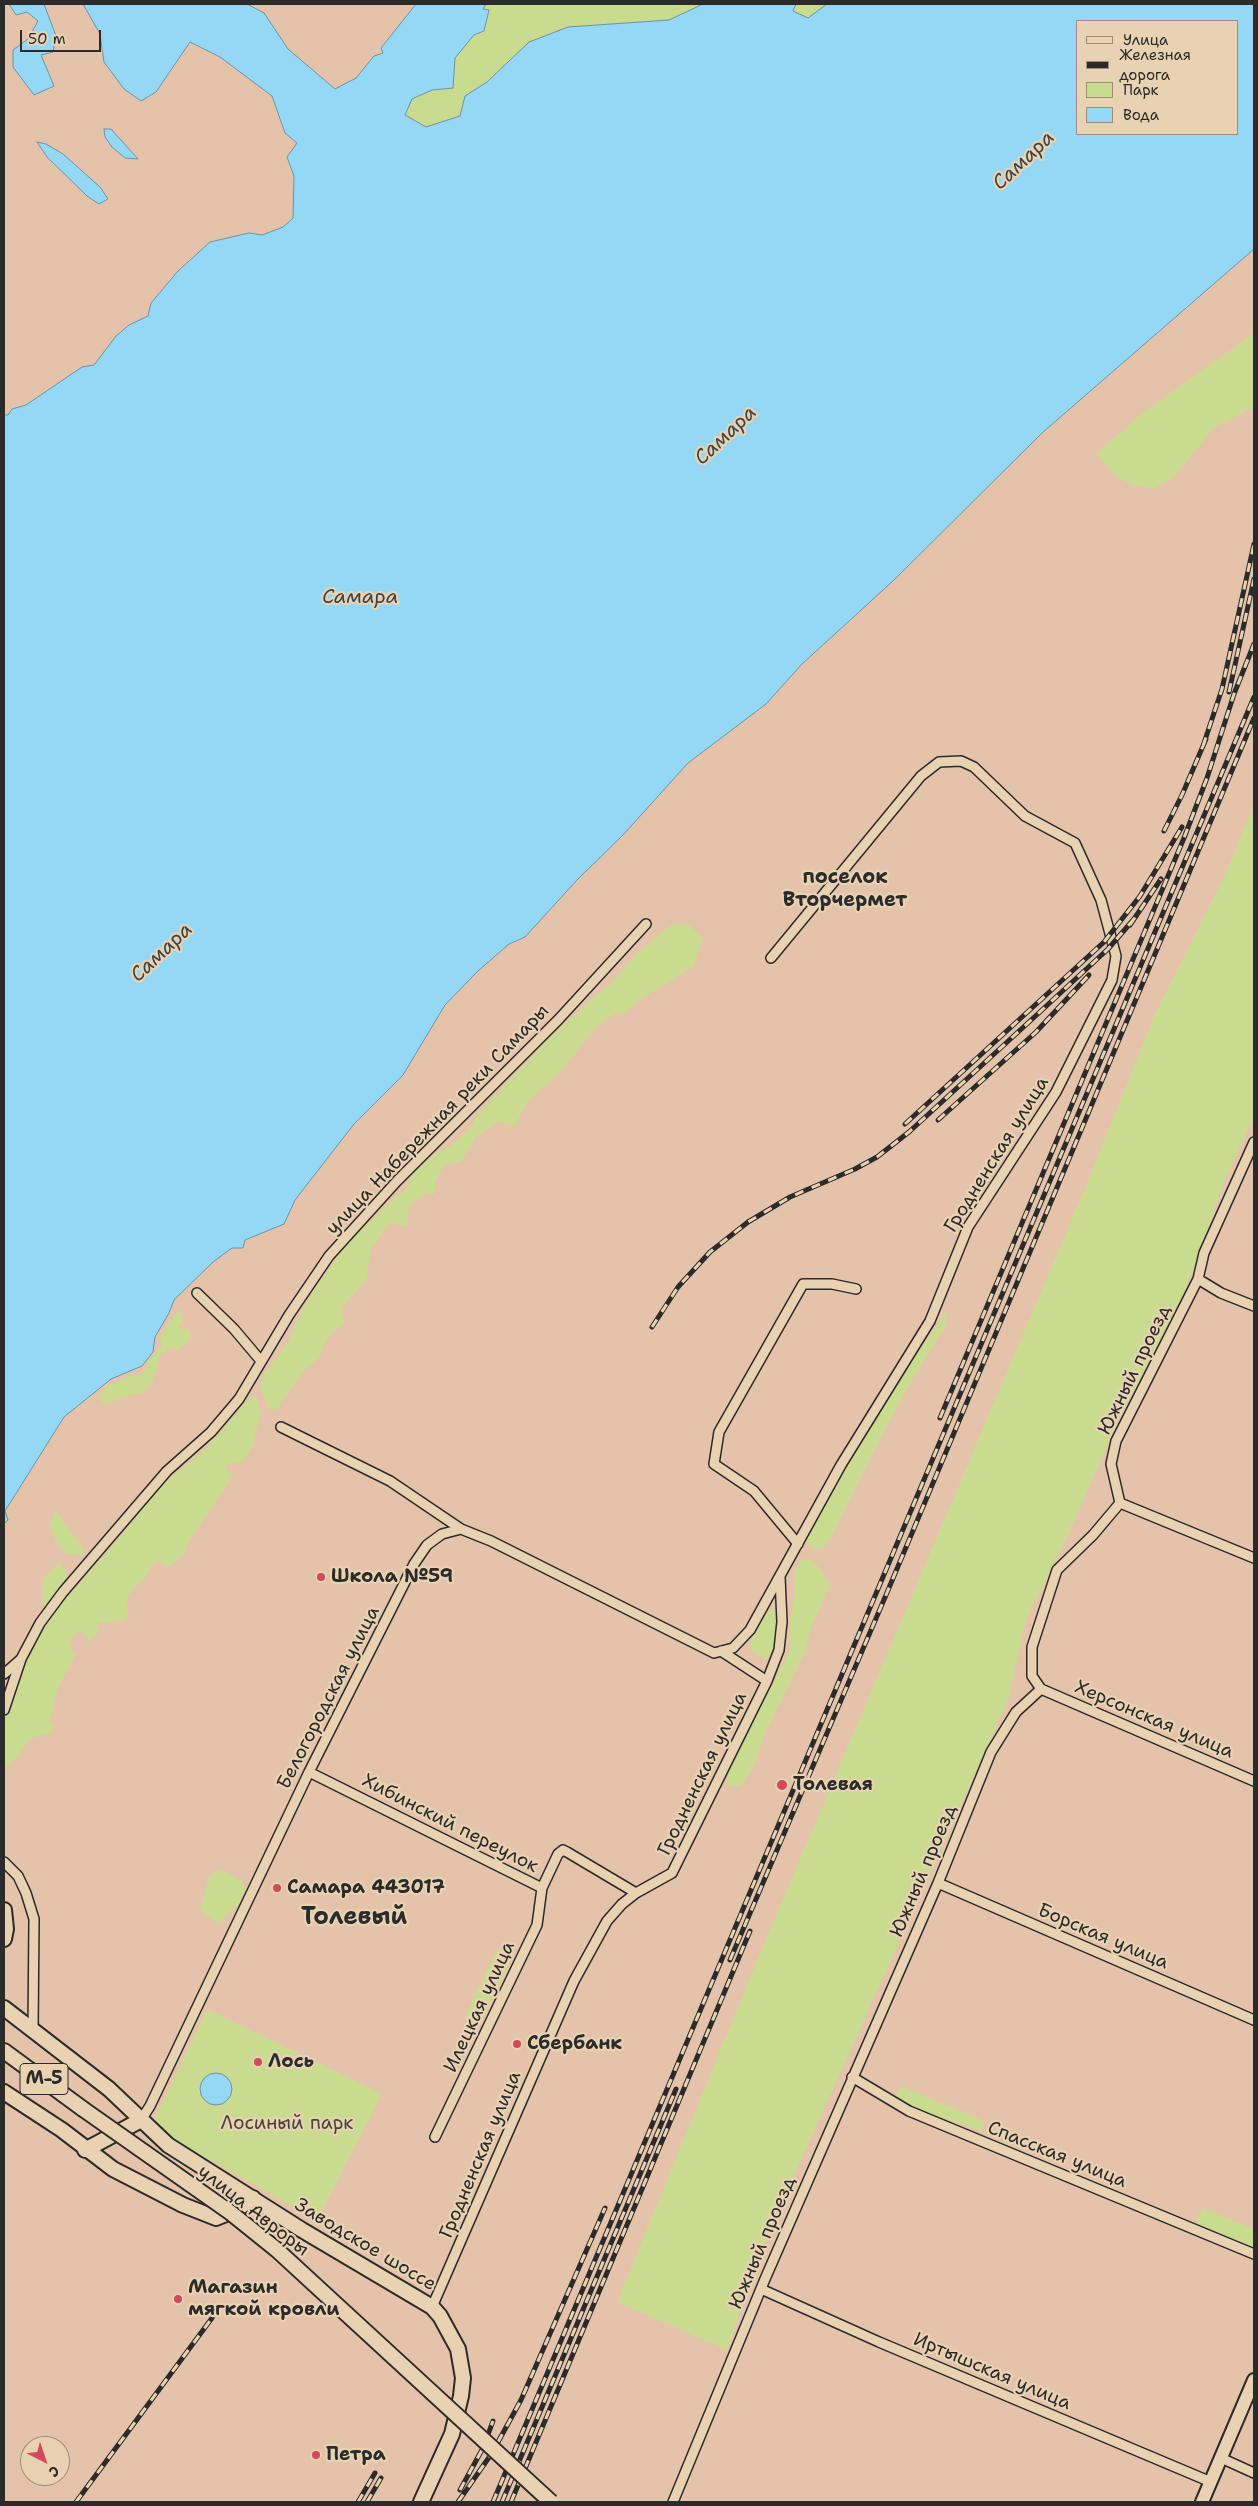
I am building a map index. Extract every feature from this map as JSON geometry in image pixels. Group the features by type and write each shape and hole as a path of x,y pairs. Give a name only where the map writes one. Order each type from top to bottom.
{"main road":[{"path":"4,1910 6,1922 4,1938"},
{"name":"Заводское шоссе","path":"4,2002 7,2011 109,2089 168,2145 432,2307 440,2316 458,2349 463,2378 461,2396 452,2434 421,2502"},
{"name":"улица Авроры","path":"4,2051 230,2213 277,2250 551,2502"},
{"path":"4,2092 62,2130 85,2150 137,2183 216,2218 236,2210 253,2198"},
{"path":"85,2150 141,2120"},
{"path":"1202,2502 1254,2380"}],"street":[{"name":"Гродненская улица","path":"721,1651 733,1648 750,1630 841,1465 930,1321 968,1227 1056,1092 1112,980 1116,956 1101,900 1075,843 1024,816 974,767 961,760 939,762 921,776 771,958"},
{"name":"улица Набережная реки Самары","path":"4,1674 21,1659 40,1623 64,1592 167,1471 211,1432 239,1399 289,1315 329,1256 397,1181 558,1020 646,924"},
{"name":"Южный проезд","path":"1120,1503 1110,1464 1116,1441 1198,1279 1204,1253 1254,1142"},
{"path":"1198,1279 1221,1293 1254,1306"},
{"path":"798,1544 754,1491 714,1464 719,1432 803,1284 832,1284 856,1289"},
{"path":"198,1293 234,1329 262,1361"},
{"path":"281,1428 390,1481 461,1529 491,1541 714,1653 721,1651 767,1681"},
{"path":"1040,1689 1032,1676 1032,1647 1057,1570 1093,1535 1120,1503 1254,1558"},
{"name":"Белогородская улица","path":"141,2120 150,2106 310,1772 414,1564 427,1545 442,1534 461,1529"},
{"name":"Гродненская улица","path":"432,2307 574,1981 607,1921 622,1904 636,1893 672,1873 767,1681 780,1650 782,1622 780,1576"},
{"path":"4,1710 21,1659"},
{"name":"Южный проезд","path":"673,2502 852,2076 938,1883 991,1752 1016,1712 1040,1689"},
{"name":"Херсонская улица","path":"1040,1689 1254,1781"},
{"name":"Хибинский переулок","path":"310,1772 542,1888 563,1850 636,1893"},
{"path":"4,1862 22,1884 34,1919 33,2032"},
{"name":"Борская улица","path":"938,1883 1254,2020"},
{"name":"Илецкая улица","path":"435,2137 537,1925 542,1888"},
{"name":"Спасская улица","path":"852,2076 909,2111 1254,2254"},
{"name":"Иртышская улица","path":"761,2289 888,2346 1211,2482"},
{"path":"1221,2458 1254,2473"}],"green space":[{"path":"486,4 703,4 669,20 568,27 529,42 487,82 466,96 460,116 426,127 405,114 412,99 432,90 452,88 455,58 474,35 489,10 483,9"},
{"path":"796,4 827,4 808,18 793,11"},
{"path":"1254,333 1254,407 1214,428 1173,478 1154,488 1135,486 1120,479 1103,462 1097,453 1145,411"},
{"path":"1254,805 1254,1116 1225,1179 1195,1265 1177,1308 1118,1421 1068,1535 1026,1619 1008,1700 769,2231 727,2350 617,2302 764,1944 1086,1186 1155,1014 1225,875"},
{"path":"690,925 702,939 694,966 638,1001 627,1011 615,1014 597,1026 562,1070 528,1102 514,1126 499,1121 476,1137 461,1162 444,1165 435,1182 435,1194 423,1194 409,1206 407,1226 390,1222 371,1249 366,1281 341,1308 344,1323 327,1338 318,1359 306,1368 276,1410 269,1409 260,1387 261,1378 289,1341 298,1318 315,1288 349,1242 394,1198 408,1189 410,1174 433,1155 452,1145 471,1128 478,1114 555,1032 616,978 632,958 669,926"},
{"path":"182,1309 182,1323 178,1328 190,1330 189,1341 177,1350 170,1347 160,1355 153,1381 143,1393 129,1395 105,1405 99,1398 105,1387 133,1375 143,1374 149,1360 162,1346 160,1337 173,1316"},
{"path":"947,1310 945,1327 920,1366 883,1433 831,1537 824,1548 814,1549 807,1544 807,1535 893,1389"},
{"path":"253,1395 258,1400 261,1413 252,1447 245,1459 228,1464 226,1470 233,1476 190,1540 184,1554 171,1565 165,1566 157,1560 145,1578 132,1590 126,1600 129,1616 123,1620 97,1623 99,1632 90,1640 80,1631 71,1639 69,1646 76,1654 58,1688 50,1721 54,1729 49,1733 30,1739 17,1757 4,1768 4,1723 21,1674 47,1620 123,1534 155,1491 204,1450"},
{"path":"55,1510 84,1549 83,1555 66,1554 55,1540 50,1524"},
{"path":"803,1558 810,1560 818,1566 830,1585 811,1628 805,1652 766,1731 754,1765 741,1786 728,1787 728,1771 790,1650 790,1621 795,1594 794,1572"},
{"path":"59,1563 67,1573 65,1582 45,1605 42,1602 44,1577"},
{"path":"773,1607 777,1613 774,1649 766,1660 751,1651 751,1639 766,1614"},
{"path":"218,1868 242,1881 246,1889 238,1905 219,1923 200,1912 208,1879"},
{"path":"497,1949 513,1956 497,1990 481,1982"},
{"path":"480,1984 496,1991 480,2025 465,2017"},
{"name":"Лосиный парк","path":"207,2009 382,2094 317,2220 169,2137 154,2120"},
{"path":"901,2086 985,2121 981,2131 911,2107 895,2097"},
{"path":"1202,2208 1254,2229 1254,2251 1195,2226"}],"water":[{"path":"9,4 44,4 56,36 53,52 41,55 54,86 34,95 13,67 13,50 28,39 38,21 27,12 16,15"},
{"name":"Самара","path":"83,4 247,4 264,13 288,49 335,89 356,78 374,56 383,53 381,48 416,4 486,4 483,9 489,10 484,31 474,35 455,58 453,88 432,90 412,99 405,115 426,127 460,116 465,96 487,82 529,42 568,27 669,20 703,4 796,4 793,11 808,18 827,4 1254,4 1254,249 1042,433 894,580 802,664 766,704 688,763 623,835 577,880 525,937 509,944 478,971 445,1005 403,1075 354,1124 295,1200 284,1224 245,1240 243,1248 232,1248 213,1262 174,1300 155,1337 153,1352 142,1366 111,1379 64,1417 5,1511 8,1520 4,1524 4,415 8,415 12,409 26,405 82,367 94,365 116,336 129,325 148,316 151,303 178,271 210,242 249,233 262,235 283,227 293,218 294,176 287,157 297,143 285,133 272,96 220,57 190,42 156,92 141,101 124,89 104,62 100,34"},
{"path":"104,129 111,129 138,159 125,158 112,147 105,137"},
{"path":"37,142 46,144 63,154 100,187 108,199 99,204 87,196 47,157"},
{"path":"216,2073 227,2078 232,2089 227,2100 216,2105 205,2100 200,2089 205,2078"}],"railway":[{"path":"1203,746 1222,689 1254,544"},
{"path":"1229,692 1254,579"},
{"path":"940,1418 1184,838 1207,778 1234,694 1254,644"},
{"path":"493,2502 1254,697"},
{"path":"730,1960 886,1595 1254,718"},
{"path":"1164,831 1206,739"},
{"path":"905,1124 1104,942 1140,896 1182,827"},
{"path":"1130,925 1161,879"},
{"path":"652,1327 678,1287 710,1252 748,1222 790,1197 855,1169 877,1157 909,1132 1108,949 1134,919"},
{"path":"938,1120 1036,1032 1089,975"},
{"path":"511,2502 750,1931"},
{"path":"502,2502 676,2089"},
{"path":"458,2502 492,2453 521,2400 605,2208"},
{"path":"76,2502 212,2318"},
{"path":"460,2490 483,2448 493,2421"},
{"path":"358,2502 375,2473"},
{"path":"367,2502 381,2478"}],"place":[{"name":"Школа №59","path":"321,1577"},
{"name":"Толевая","path":"782,1785"},
{"name":"Самара 443017","path":"277,1888"},
{"name":"Сбербанк","path":"517,2044"},
{"name":"Лось","path":"258,2062"},
{"name":"Магазин мягкой кровли","path":"178,2299"},
{"name":"Петра","path":"316,2455"}],"district":[{"name":"поселок Вторчермет","path":"845,890"},
{"name":"Толевый","path":"354,1918"}]}
